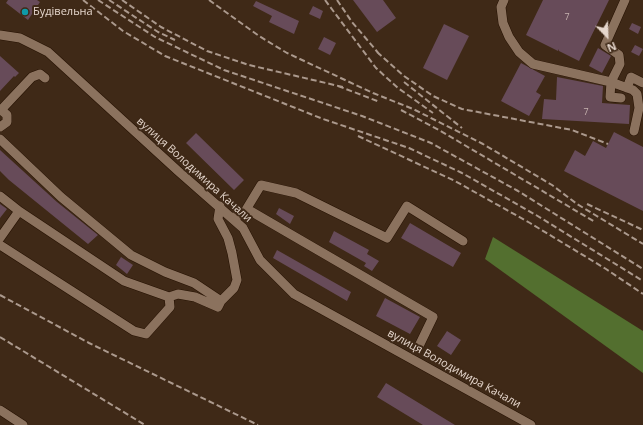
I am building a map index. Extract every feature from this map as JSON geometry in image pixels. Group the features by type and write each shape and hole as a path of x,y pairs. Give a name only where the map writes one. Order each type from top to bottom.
{"street":[{"path":"504,0 501,7 502,15 509,37 519,52 533,64 611,82 633,90 637,94 639,108 634,131"},
{"path":"621,98 610,97 611,82 620,64 619,55 605,45 625,0"},
{"name":"вулиця Володимира Качали","path":"0,35 20,38 48,52 178,171 220,206 243,228 260,260 294,294 531,425"},
{"path":"0,127 7,122 7,115 1,109 32,77 40,74 45,78"},
{"path":"627,88 631,77 643,83"},
{"path":"0,139 61,197 131,255 165,272 194,283 221,301"},
{"path":"232,218 244,213 261,185 296,193 387,238 407,206 463,241"},
{"path":"0,196 19,211 124,281 169,297 178,294 195,297 218,307 221,301 234,288 237,280 228,238 218,219 220,206"},
{"path":"247,209 433,317 419,346"},
{"path":"0,238 19,211"},
{"path":"0,245 134,331 146,334 170,307 169,297"},
{"path":"0,410 23,425"}],"green space":[{"path":"493,237 643,331 643,373 485,259"}],"building":[{"name":"Будівельна","path":"8,0 37,0 40,2 28,20 6,3"},
{"path":"353,0 383,0 396,18 377,32"},
{"path":"543,0 609,0 579,61 559,51 559,49 558,51 526,35"},
{"path":"256,1 299,21 294,34 269,22 272,16 253,6"},
{"path":"313,6 323,11 320,19 309,14"},
{"path":"632,23 641,27 638,34 629,29"},
{"path":"444,24 469,36 447,80 423,68"},
{"path":"324,37 336,43 330,55 318,49"},
{"path":"635,45 643,49 639,56 631,52"},
{"path":"598,48 611,56 602,73 589,66"},
{"path":"0,56 19,73 15,77 14,76 0,91"},
{"path":"521,63 545,76 536,92 541,95 529,116 501,101"},
{"path":"557,77 603,86 602,103 630,105 629,124 542,119 544,99 556,100"},
{"path":"614,132 643,147 643,211 564,171 575,150 585,156 593,141 606,148"},
{"path":"196,133 244,180 234,190 186,143"},
{"path":"0,150 57,202 98,235 88,244 9,180 0,171"},
{"path":"0,204 7,209 0,218"},
{"path":"279,208 294,216 290,224 276,214"},
{"path":"410,223 461,253 453,267 401,238"},
{"path":"334,231 369,250 367,254 379,261 372,271 364,266 366,263 329,242"},
{"path":"277,250 351,292 347,301 273,258"},
{"path":"121,257 133,265 127,274 116,265"},
{"path":"385,298 420,317 410,334 376,316"},
{"path":"447,331 461,340 451,355 437,346"},
{"path":"386,383 455,425 423,425 377,397"}],"railway":[{"path":"83,0 123,31 165,56 323,119 409,148 462,173 536,215 643,281"},
{"path":"98,0 155,37 224,70 362,116 431,143 518,191 643,269"},
{"path":"109,0 158,32 175,40"},
{"path":"122,0 161,27 207,51 249,65 343,87"},
{"path":"209,0 259,36 287,53 373,93 413,109 483,144 552,185 577,204 643,244"},
{"path":"325,0 376,68 398,88 433,113"},
{"path":"337,0 352,22 380,55"},
{"path":"377,52 404,76 433,96 462,109 572,130 608,144"},
{"path":"404,82 462,128"},
{"path":"338,86 380,102"},
{"path":"401,110 439,130 595,222"},
{"path":"358,136 455,181 530,223 606,269 643,294"},
{"path":"587,204 643,230"},
{"path":"0,295 89,343 258,425"},
{"path":"0,337 145,425"}],"place":[{"name":"Будівельна","path":"25,12"}]}
